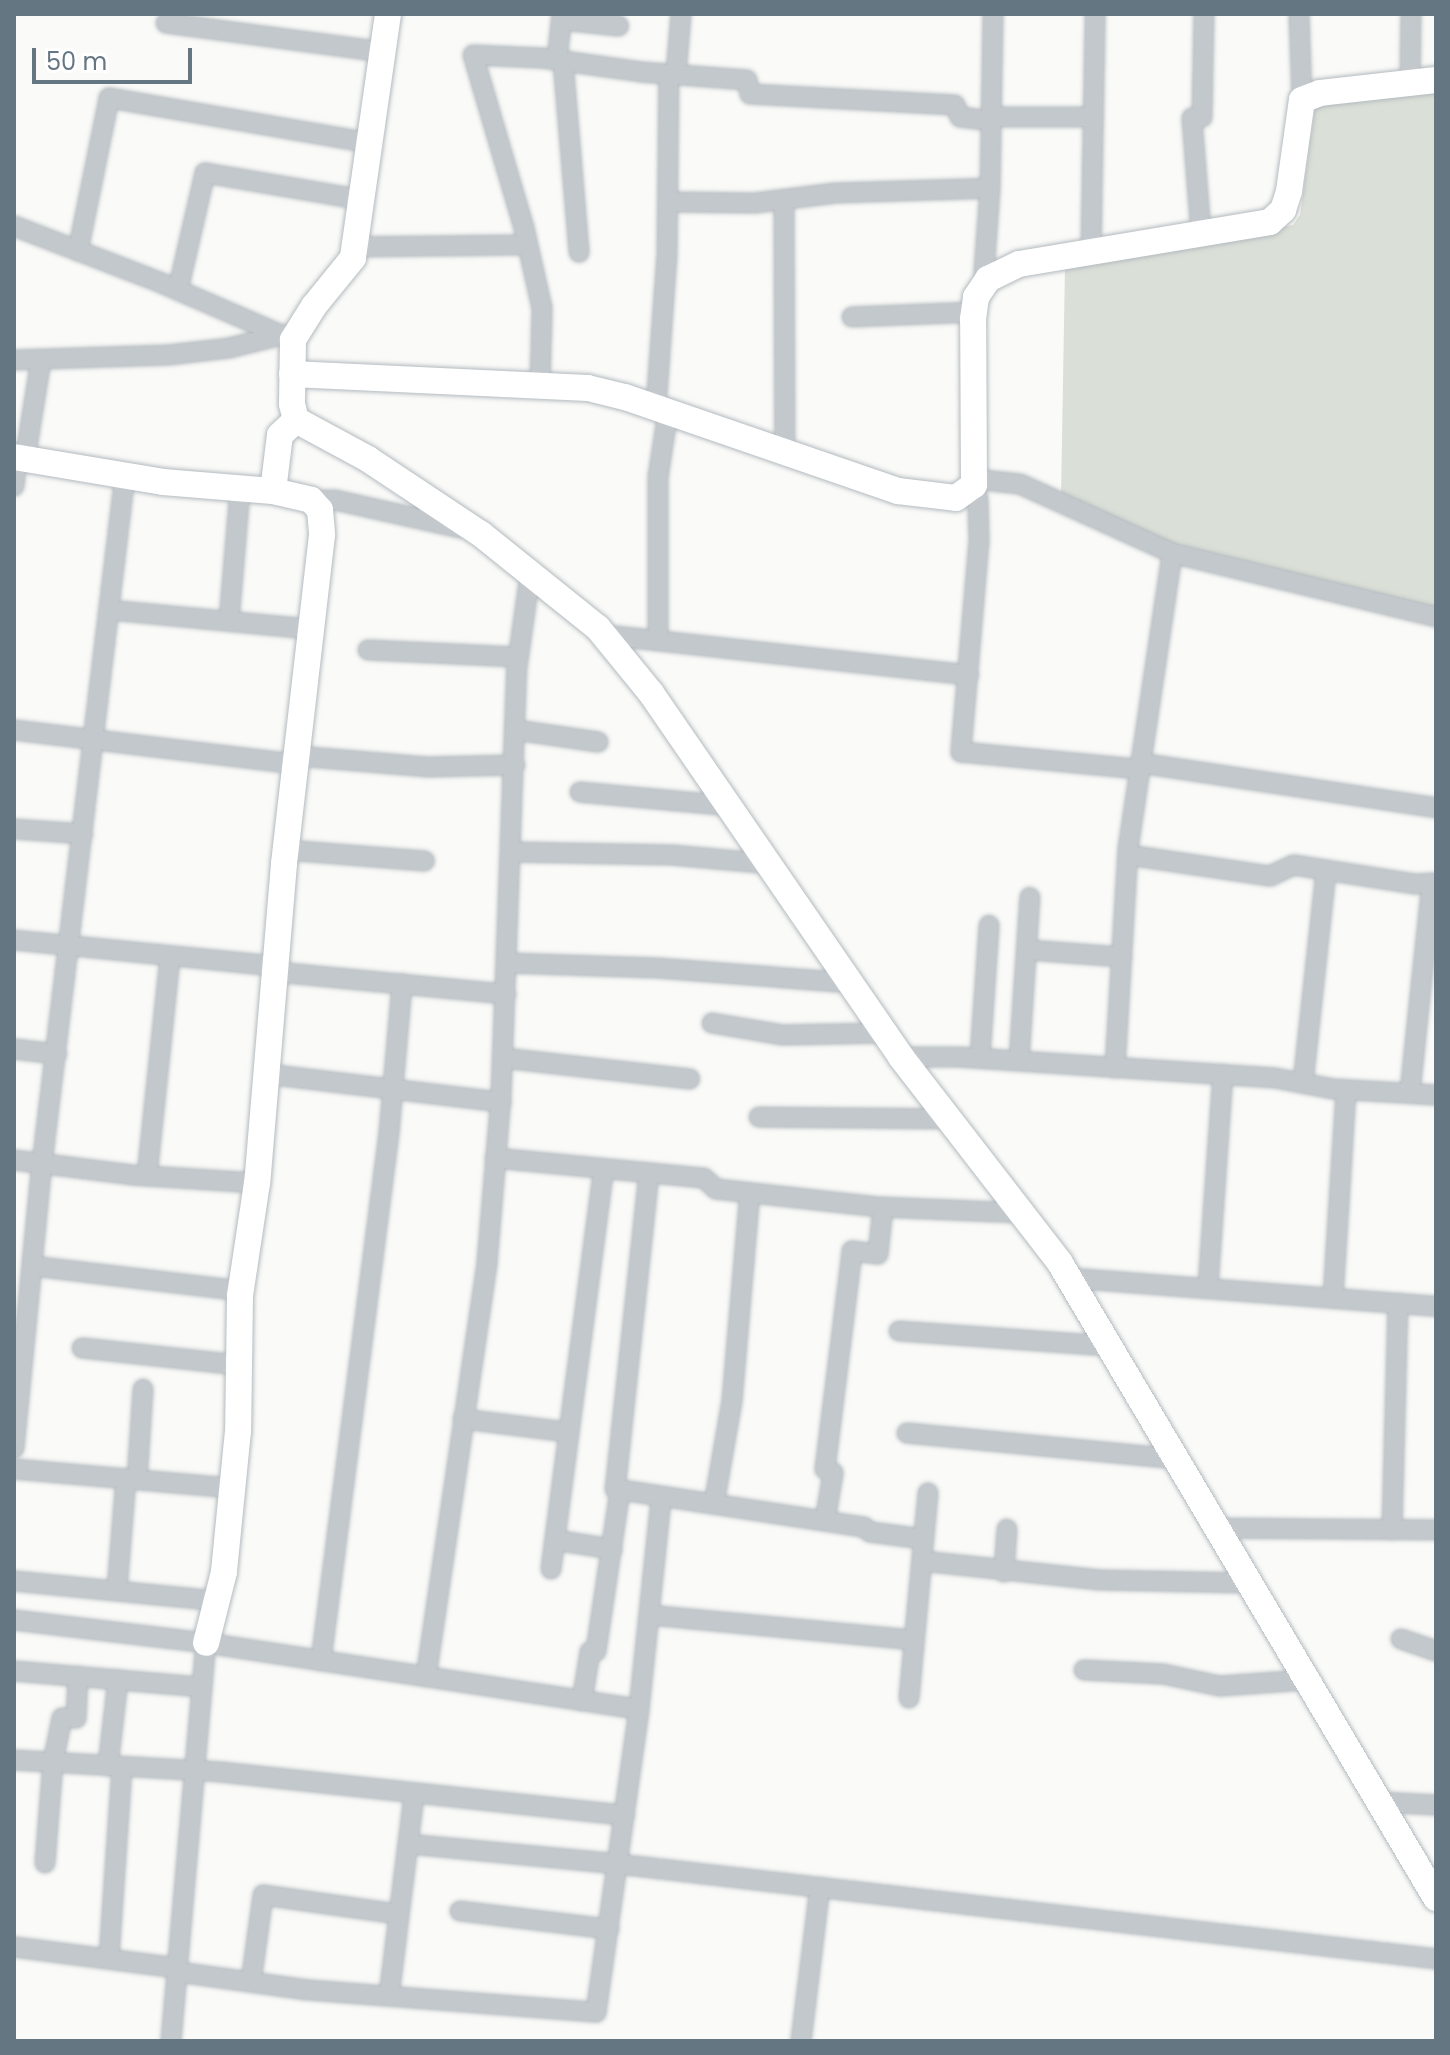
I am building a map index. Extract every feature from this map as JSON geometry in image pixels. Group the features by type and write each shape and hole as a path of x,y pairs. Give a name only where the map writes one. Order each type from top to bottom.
{"street":[{"path":"14,360 168,355 288,337 353,258 388,14"},
{"path":"658,641 658,477 672,74 681,14"},
{"path":"983,286 990,188 993,14"},
{"path":"1091,252 1095,14"},
{"path":"1201,233 1192,118 1202,117 1204,14"},
{"path":"1299,14 1302,100 1283,210 1270,222 1019,264 988,279 976,297 974,482 978,500 979,541 961,752 1139,766 1436,808"},
{"path":"1302,100 1320,93 1423,82 1411,14"},
{"path":"579,252 560,61 562,17 619,26"},
{"path":"166,23 384,52"},
{"path":"540,386 542,308 473,55 747,80 750,94 955,105 960,117 1093,117"},
{"path":"78,251 109,98 369,143"},
{"path":"178,290 205,173 363,200"},
{"path":"668,202 784,201 835,193 990,188"},
{"path":"784,201 785,453"},
{"path":"14,226 288,337"},
{"path":"355,247 527,245"},
{"path":"852,317 974,312"},
{"path":"288,337 296,420"},
{"path":"14,486 41,360"},
{"path":"292,374 588,388 662,410 898,491 956,498 974,482 1020,484 1172,553 1436,617"},
{"path":"273,491 280,435 296,420"},
{"path":"296,420 368,459 476,531 606,635 683,735 901,1057 1069,1278 1436,1898"},
{"path":"19,458 125,475 273,491 311,500 335,500 476,531"},
{"path":"14,1448 42,1164 125,475"},
{"path":"229,621 240,489"},
{"path":"171,2041 206,1643 224,1572 232,1488 241,1291 257,1183 286,850 322,520 320,510 311,500"},
{"path":"1115,1068 1128,855 1172,553"},
{"path":"426,1677 487,1263 501,1102 518,657 530,574"},
{"path":"109,610 311,629"},
{"path":"606,635 969,675"},
{"path":"368,650 518,657"},
{"path":"14,730 296,760 427,767 515,765"},
{"path":"516,730 598,742"},
{"path":"580,792 731,806"},
{"path":"14,829 83,834"},
{"path":"286,850 425,861"},
{"path":"512,852 672,855 770,864"},
{"path":"1128,855 1270,876 1294,865 1434,883 1410,1092"},
{"path":"1303,1083 1326,870"},
{"path":"1019,1061 1030,897"},
{"path":"980,1058 989,925"},
{"path":"14,940 506,994"},
{"path":"1027,950 1122,957"},
{"path":"147,1176 170,956"},
{"path":"507,963 657,968 851,983"},
{"path":"321,1661 393,1090 402,984"},
{"path":"712,1023 782,1035 885,1033"},
{"path":"14,1049 57,1054"},
{"path":"901,1057 980,1058 1223,1075 1346,1090 1436,1095"},
{"path":"503,1058 690,1079"},
{"path":"266,1074 501,1102"},
{"path":"1208,1287 1223,1075"},
{"path":"1333,1298 1346,1090"},
{"path":"759,1117 948,1119"},
{"path":"495,1158 704,1178 716,1189 883,1207 1022,1213"},
{"path":"14,1160 147,1176 257,1183"},
{"path":"551,1569 604,1169"},
{"path":"649,1173 615,1489 661,1499 714,1504 924,1539"},
{"path":"714,1504 732,1401 750,1193"},
{"path":"825,1521 833,1473 825,1469 852,1251 878,1254 883,1207"},
{"path":"32,1266 241,1291"},
{"path":"1069,1278 1436,1306"},
{"path":"1392,1530 1398,1303"},
{"path":"899,1331 1110,1346"},
{"path":"82,1348 239,1365"},
{"path":"117,1590 143,1389"},
{"path":"463,1419 567,1432"},
{"path":"907,1433 1176,1459"},
{"path":"14,1469 232,1488"},
{"path":"582,1701 590,1652 596,1651 620,1490"},
{"path":"909,1698 928,1493"},
{"path":"14,1947 109,1958 251,1982 596,2012 639,1709 661,1499"},
{"path":"1216,1528 1436,1530"},
{"path":"1004,1572 1007,1529"},
{"path":"555,1540 612,1549"},
{"path":"922,1561 1004,1572 1163,1583 1248,1583"},
{"path":"14,1581 217,1601"},
{"path":"649,1615 914,1640"},
{"path":"14,1620 206,1643 639,1709"},
{"path":"1401,1639 1436,1651"},
{"path":"1084,1670 1163,1674 1220,1686 1306,1680"},
{"path":"14,1671 202,1687"},
{"path":"45,1863 53,1762 62,1718 76,1718 78,1676"},
{"path":"109,1958 118,1680"},
{"path":"14,1760 193,1772 625,1815"},
{"path":"389,1996 414,1794"},
{"path":"1379,1802 1436,1805"},
{"path":"408,1844 618,1864 1436,1959"},
{"path":"801,2041 820,1887"},
{"path":"251,1982 263,1895 399,1914"},
{"path":"460,1911 609,1929"}],"shaded area":[{"path":"1436,88 1436,609 1166,542 1061,497 1065,267 1293,225 1300,215 1315,107"}]}
